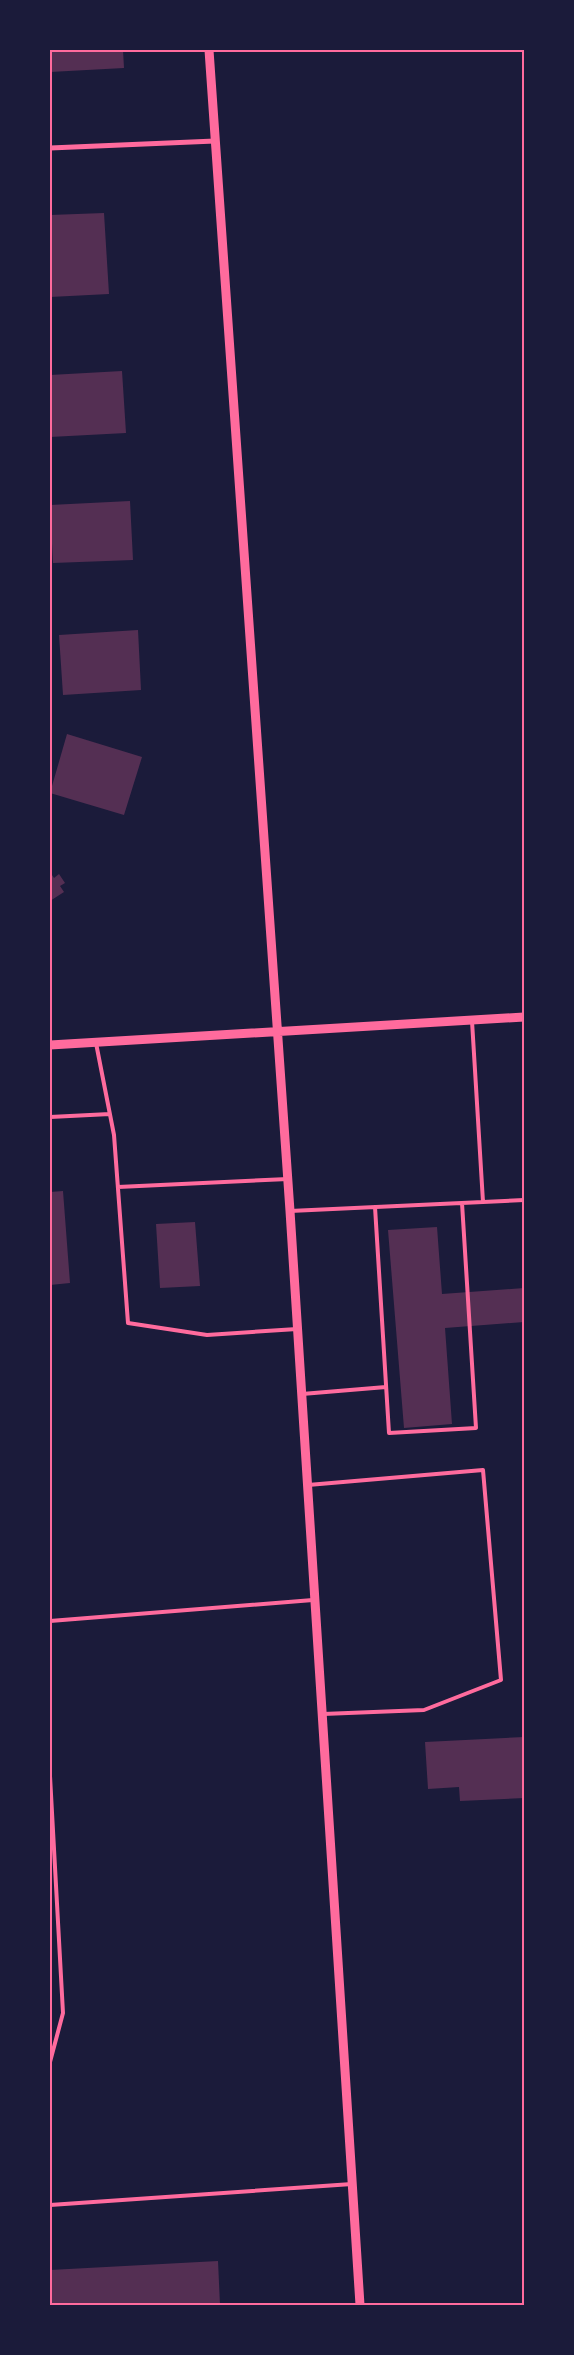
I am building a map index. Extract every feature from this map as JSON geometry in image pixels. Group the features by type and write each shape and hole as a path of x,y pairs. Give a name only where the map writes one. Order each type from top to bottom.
{"street":[{"path":"209,50 288,1179 360,2305"},
{"path":"50,148 214,141"},
{"path":"50,1045 524,1017"}],"lane":[{"path":"472,1021 483,1202"},
{"path":"96,1043 110,1114 118,1187 128,1323 208,1335 298,1329"},
{"path":"50,1117 110,1114"},
{"path":"118,1187 288,1179"},
{"path":"290,1211 524,1200"},
{"path":"375,1207 389,1433 476,1428 462,1203"},
{"path":"302,1394 386,1387"},
{"path":"308,1485 483,1470 501,1680 424,1710 323,1714"},
{"path":"50,1621 316,1600"},
{"path":"50,1776 63,2012 50,2062"},
{"path":"50,2205 352,2184"}],"building":[{"path":"50,50 123,50 124,68 50,72"},
{"path":"104,213 109,294 50,297 50,215"},
{"path":"122,371 126,433 50,437 50,375"},
{"path":"130,501 133,560 53,563 50,505"},
{"path":"138,630 141,690 63,695 59,635"},
{"path":"67,734 142,757 124,815 50,793"},
{"path":"50,872 54,878 59,874 65,883 60,886 64,892 50,901"},
{"path":"63,1191 70,1283 50,1285 50,1192"},
{"path":"195,1222 200,1286 160,1288 156,1224"},
{"path":"437,1227 442,1294 524,1288 524,1322 445,1328 452,1424 404,1428 388,1230"},
{"path":"524,1737 524,1798 460,1801 459,1787 428,1789 425,1742"},
{"path":"218,2261 220,2305 50,2305 50,2270"}]}
